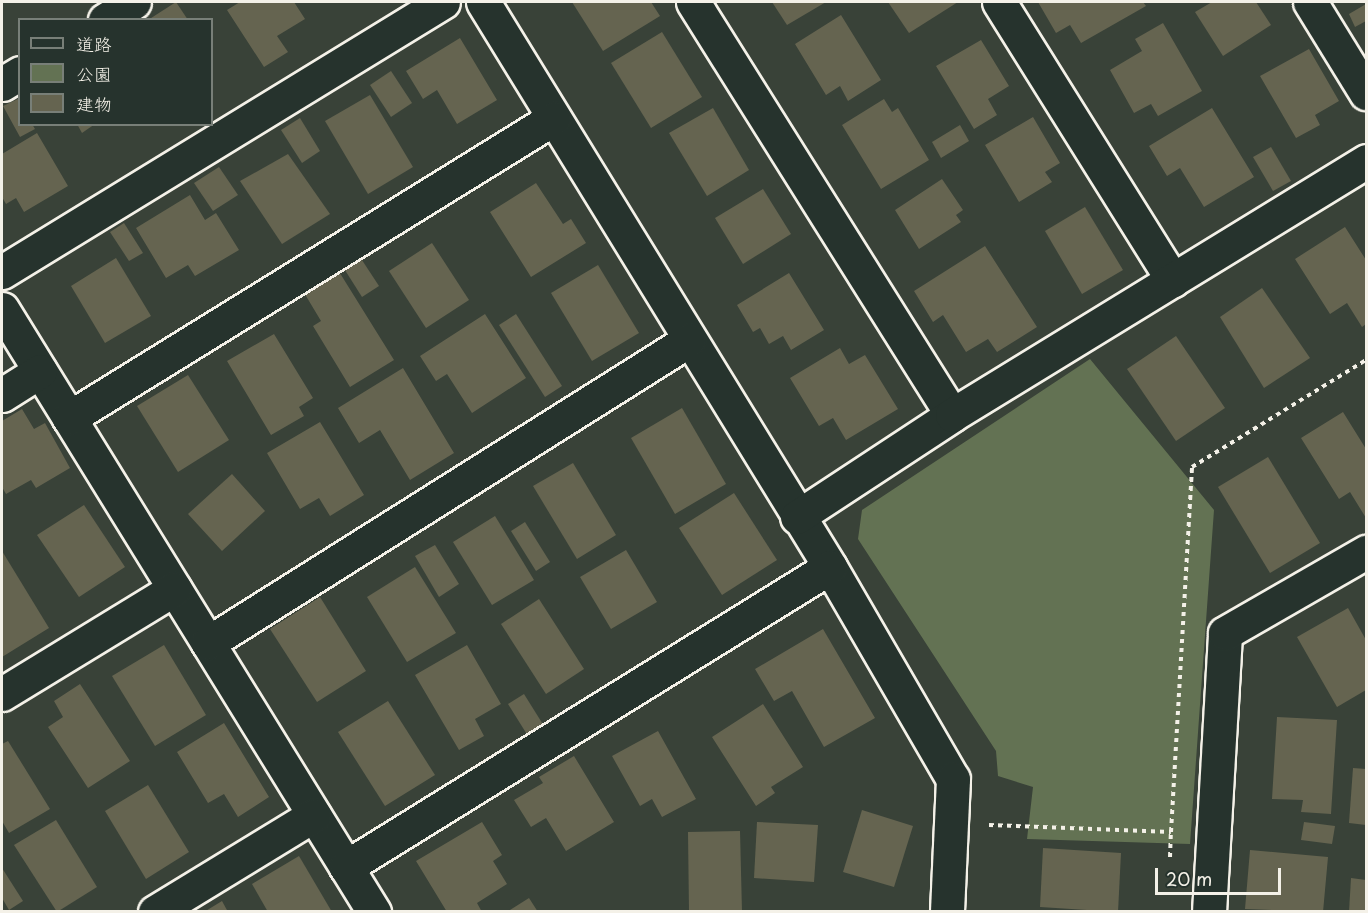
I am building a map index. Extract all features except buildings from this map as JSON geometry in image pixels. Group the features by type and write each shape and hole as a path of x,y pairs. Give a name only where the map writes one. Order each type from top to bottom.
{"street":[{"path":"108,18 134,2"},
{"path":"2,272 443,2"},
{"path":"483,2 797,517 830,567 953,779 947,912"},
{"path":"693,2 952,415"},
{"path":"999,2 1173,280"},
{"path":"1310,2 1366,93"},
{"path":"2,84 18,74"},
{"path":"69,418 554,118"},
{"path":"797,517 952,415 1366,161"},
{"path":"2,309 374,912"},
{"path":"208,643 689,340"},
{"path":"2,395 40,371"},
{"path":"1209,912 1225,633 1366,552"},
{"path":"346,867 830,567"},
{"path":"2,694 174,589"},
{"path":"155,912 314,814"}],"path":[{"path":"985,825 1171,832 1192,467 1366,360"}],"green space":[{"path":"1090,359 1214,510 1190,844 1027,839 1033,787 998,776 996,751 858,539 862,510"}]}
